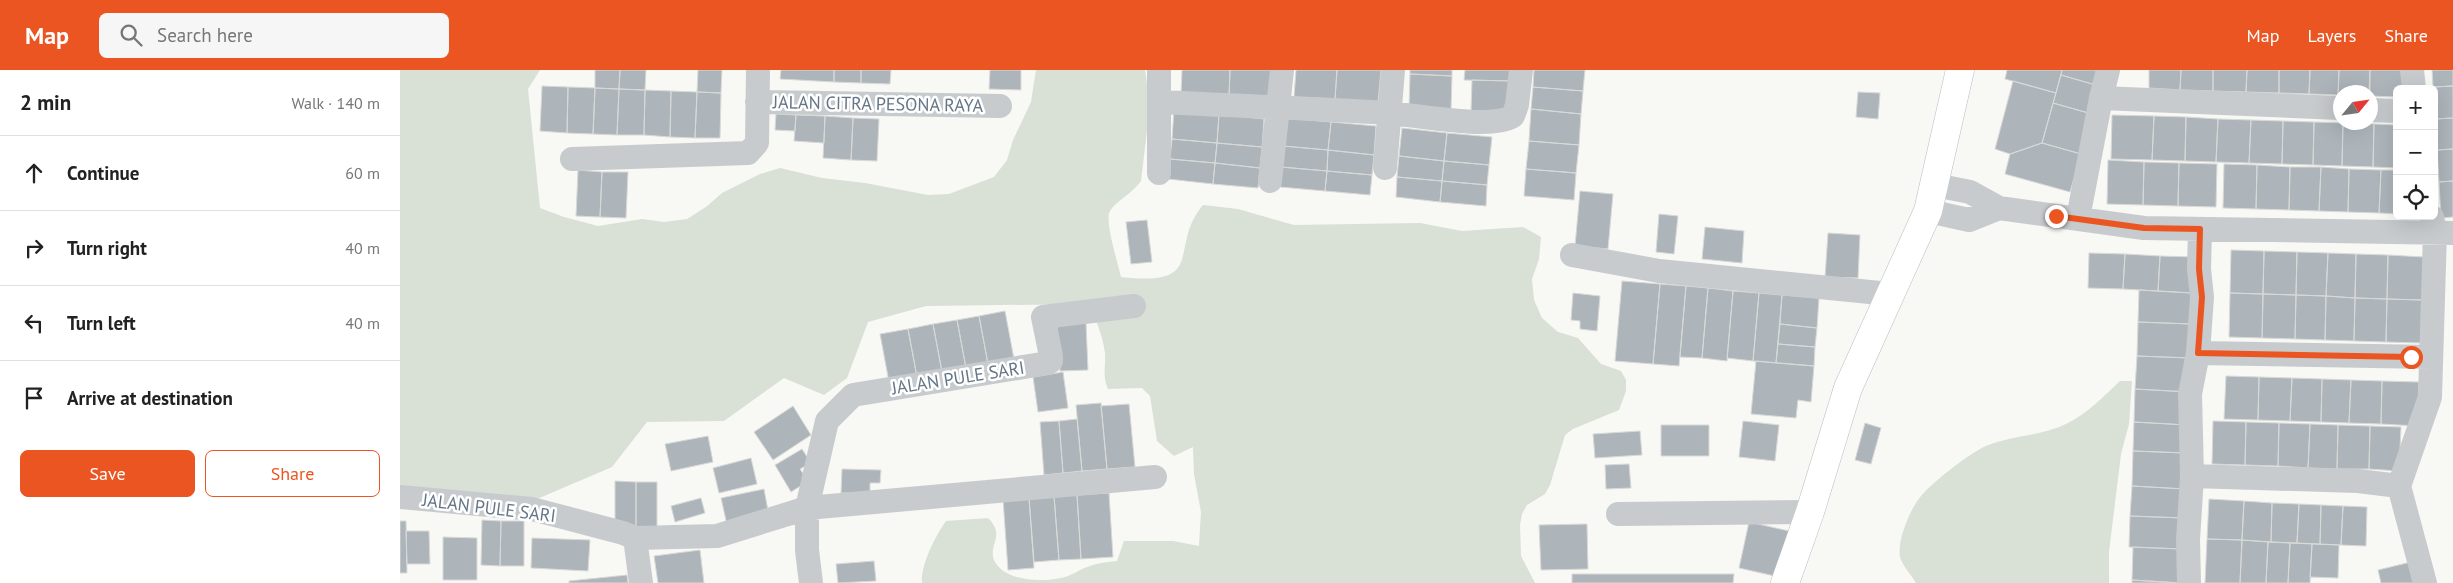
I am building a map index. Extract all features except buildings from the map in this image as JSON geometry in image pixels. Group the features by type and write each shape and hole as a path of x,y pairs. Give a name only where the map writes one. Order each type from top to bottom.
{"street":[{"name":"JALAN CITRA PESONA RAYA","path":"572,159 748,153 757,143 758,70"},
{"path":"1159,70 1159,173"},
{"path":"1270,181 1282,70"},
{"path":"1385,168 1393,70"},
{"path":"1160,102 1390,113 1455,120 1507,120 1513,116 1517,104 1521,70"},
{"path":"1785,583 1810,512 1848,388 1928,211 1960,70"},
{"path":"2078,218 2108,70"},
{"path":"2412,70 2414,85"},
{"path":"2101,98 2333,108"},
{"name":"JALAN CITRA PESONA RAYA","path":"757,102 1000,106"},
{"path":"2378,110 2393,111"},
{"path":"1935,185 1970,192 1999,208 2144,228 2440,227 2430,397 2399,486 2425,583"},
{"path":"1928,211 1968,220 1999,208"},
{"path":"2189,583 2192,476 2190,394 2198,353 2202,297 2199,269 2200,229"},
{"path":"1572,255 1659,270 1890,294"},
{"name":"JALAN PULE SARI","path":"811,583 807,550 807,508 827,421 853,395 1048,363 1051,361 1051,356 1043,317 1134,306"},
{"path":"2198,353 2431,357"},
{"path":"2192,476 2358,481 2399,486"},
{"name":"JALAN PULE SARI","path":"400,497 532,509 611,529 635,538 716,536 807,508 1155,477"},
{"path":"1618,514 1810,512"},
{"path":"635,538 641,583"}],"shaded area":[{"path":"400,70 540,70 528,89 540,208 598,226 642,219 664,222 687,219 706,207 722,193 760,174 780,168 822,178 865,183 928,195 949,194 994,177 1007,160 1013,140 1031,102 1036,70 1145,70 1150,105 1141,181 1113,207 1109,216 1110,232 1121,277 1148,279 1166,276 1176,270 1182,261 1187,236 1193,221 1203,205 1238,209 1294,225 1420,223 1462,231 1523,227 1541,237 1539,259 1532,279 1534,300 1542,318 1558,332 1578,338 1601,364 1621,371 1626,380 1626,391 1619,410 1573,429 1565,435 1550,485 1545,494 1527,505 1522,514 1520,525 1521,556 1535,583 922,583 926,560 933,542 946,521 988,518 996,530 993,554 994,560 999,567 1006,573 1034,580 1061,578 1086,567 1117,561 1124,541 1173,541 1199,546 1201,512 1194,474 1193,447 1174,456 1157,441 1150,396 1142,388 1108,389 1105,380 1103,340 1089,304 926,306 868,322 847,378 824,395 784,378 724,421 647,422 612,467 537,499 400,488"},
{"path":"2120,381 2132,381 2129,424 2121,454 2109,552 2109,583 1916,583 1901,560 1900,543 1904,527 1911,512 1918,500 1931,486 1960,462 1986,446 2047,431 2074,420"}],"route":[{"path":"2056,216 2144,228 2200,229 2199,269 2202,297 2198,353 2411,357"}]}
